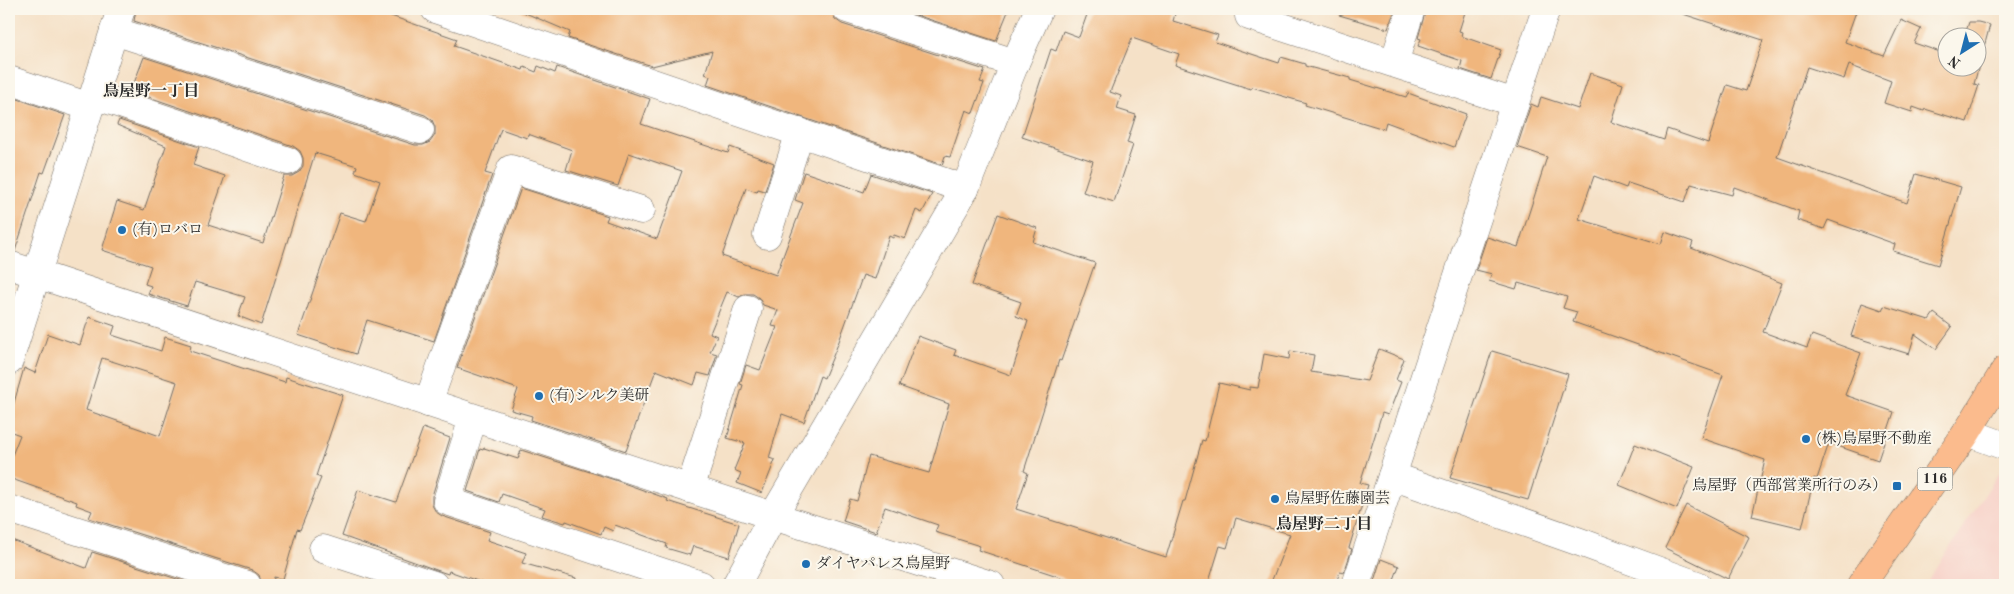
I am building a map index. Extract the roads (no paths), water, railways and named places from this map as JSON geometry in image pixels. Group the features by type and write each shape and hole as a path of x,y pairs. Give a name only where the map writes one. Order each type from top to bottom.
{"highway":[{"name":"116","path":"1861,585 1967,432 2005,370"}],"street":[{"path":"435,9 964,189"},
{"path":"847,9 1014,63"},
{"path":"736,585 773,516 964,189 1014,63 1038,9"},
{"path":"1251,9 1249,16 1515,103"},
{"path":"1394,63 1410,9"},
{"path":"1356,585 1546,9"},
{"path":"9,361 118,20 420,130"},
{"path":"9,80 92,101 288,160"},
{"path":"766,235 800,132"},
{"path":"428,403 511,170 641,210"},
{"path":"9,264 690,489 991,585"},
{"path":"690,489 748,309"},
{"path":"473,418 446,502 701,585"},
{"path":"1967,432 2005,446"},
{"path":"1392,476 1697,585"},
{"path":"9,509 247,585"},
{"path":"323,549 434,585"}],"place":[{"name":"(有)ロバロ","path":"122,230"},
{"name":"(有)シルク美研","path":"539,396"},
{"name":"(株)鳥屋野不動産","path":"1806,439"},
{"name":"鳥屋野（西部営業所行のみ）","path":"1897,486"},
{"name":"鳥屋野佐藤園芸","path":"1275,499"},
{"name":"ダイヤパレス鳥屋野","path":"806,564"}],"district":[{"name":"鳥屋野一丁目","path":"151,92"},
{"name":"鳥屋野二丁目","path":"1324,525"}]}
